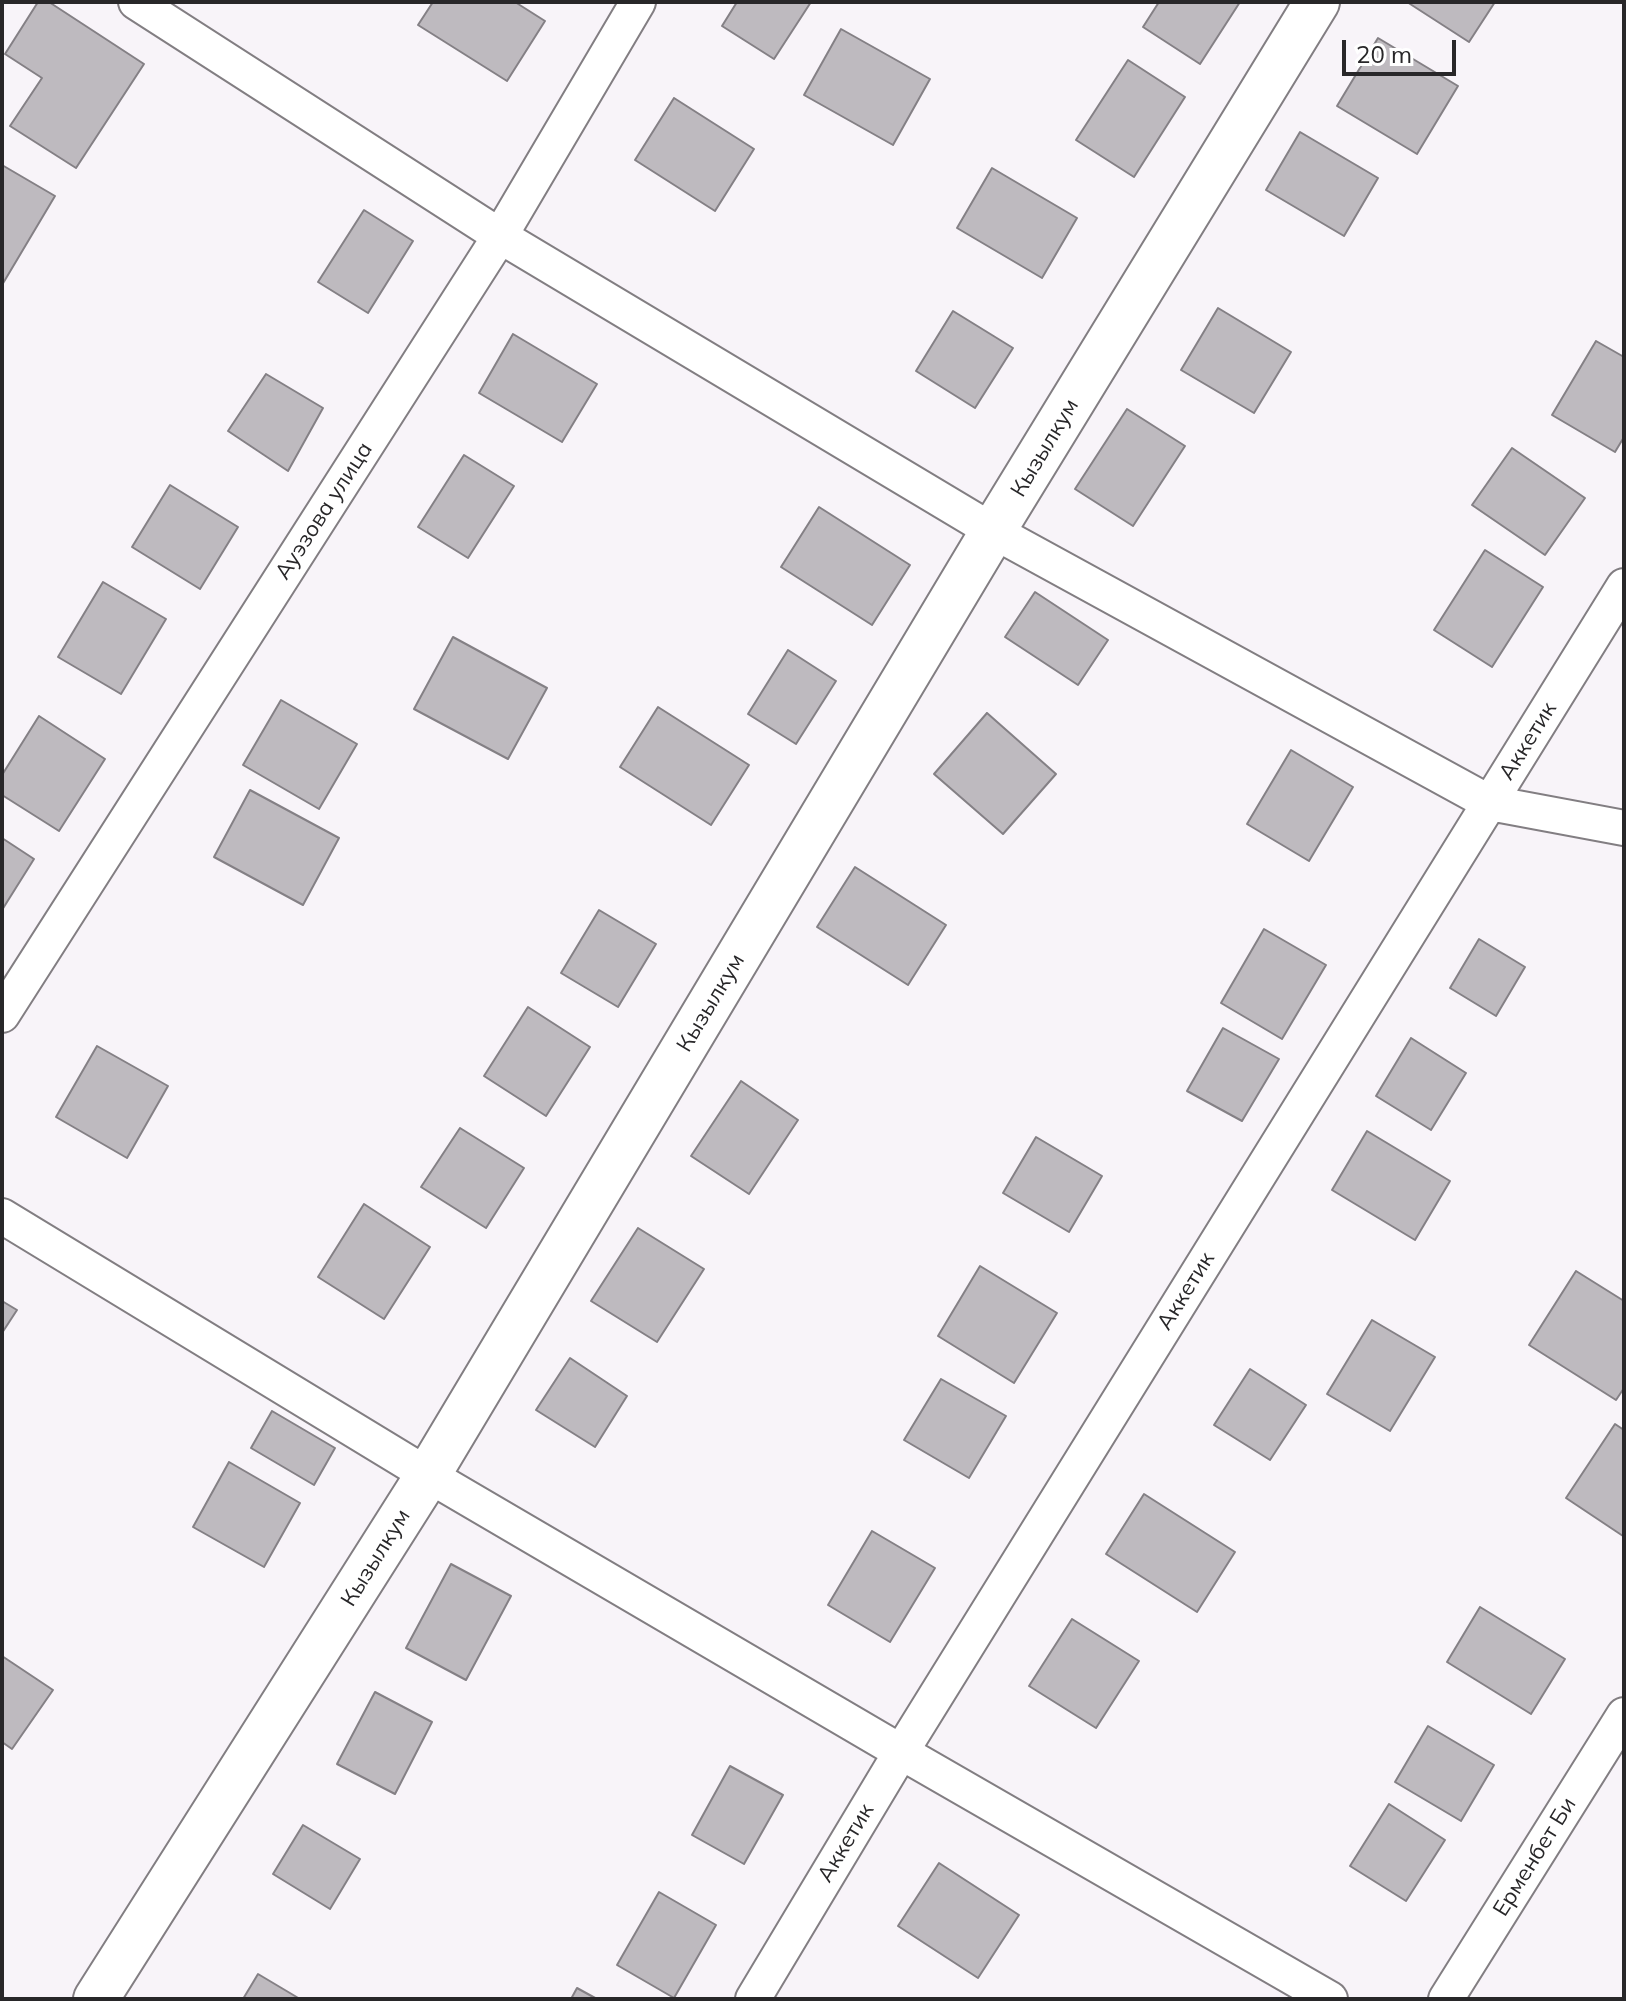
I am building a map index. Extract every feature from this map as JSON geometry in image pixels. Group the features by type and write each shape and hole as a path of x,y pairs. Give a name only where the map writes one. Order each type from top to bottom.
{"street":[{"path":"136,2 500,236 993,531 1490,803 1624,828"},
{"name":"Ауэзова улица","path":"2,1015 500,236 638,2"},
{"name":"Кызылкум","path":"96,1999 428,1475 993,531 1317,2"},
{"name":"Аккетик","path":"753,1999 901,1752 1624,586"},
{"path":"2,1216 428,1475 1330,1999"},
{"name":"Ерменбет Би","path":"1446,1999 1624,1715"}],"building":[{"path":"38,2 49,2 144,64 76,168 10,126 42,78 5,54"},
{"path":"433,2 515,2 545,21 507,81 418,25"},
{"path":"737,2 811,2 774,59 722,26"},
{"path":"1159,2 1240,2 1200,64 1143,27"},
{"path":"1407,2 1495,2 1469,42"},
{"path":"841,29 930,79 893,145 804,95"},
{"path":"1378,38 1458,86 1417,154 1337,106"},
{"path":"1128,60 1185,97 1134,177 1076,140"},
{"path":"674,98 754,149 715,211 635,160"},
{"path":"1300,132 1378,178 1344,236 1266,190"},
{"path":"2,165 55,196 2,285"},
{"path":"992,168 1077,218 1042,278 957,228"},
{"path":"364,210 413,241 368,313 318,282"},
{"path":"1218,308 1291,352 1254,413 1181,370"},
{"path":"953,311 1013,348 975,408 916,371"},
{"path":"513,334 597,384 562,442 479,393"},
{"path":"1596,341 1624,357 1624,437 1615,452 1552,415"},
{"path":"266,374 323,408 288,471 228,431"},
{"path":"1127,409 1185,446 1133,526 1075,489"},
{"path":"1512,448 1585,498 1545,555 1472,505"},
{"path":"464,455 514,486 468,558 418,527"},
{"path":"170,485 238,527 200,589 132,547"},
{"path":"819,507 910,565 872,625 781,567"},
{"path":"1485,550 1543,587 1492,667 1434,630"},
{"path":"103,582 166,619 121,694 58,657"},
{"path":"1035,592 1108,640 1078,685 1005,637"},
{"path":"453,637 547,688 508,759 414,709"},
{"path":"788,650 836,681 796,744 748,714"},
{"path":"281,700 357,744 319,809 243,765"},
{"path":"658,707 749,765 711,825 620,767"},
{"path":"987,713 1056,774 1003,834 934,774"},
{"path":"39,716 105,759 59,831 2,795 2,775"},
{"path":"1291,750 1353,787 1309,861 1247,824"},
{"path":"250,790 339,838 303,905 214,857"},
{"path":"2,838 34,859 2,910"},
{"path":"855,867 946,925 908,985 817,927"},
{"path":"599,910 656,944 618,1007 561,973"},
{"path":"1264,929 1326,965 1282,1039 1221,1003"},
{"path":"1479,939 1525,967 1496,1016 1450,988"},
{"path":"528,1007 590,1047 546,1116 484,1076"},
{"path":"1223,1028 1279,1059 1242,1121 1187,1091"},
{"path":"1411,1038 1466,1073 1431,1130 1376,1096"},
{"path":"97,1046 168,1086 127,1158 56,1117"},
{"path":"741,1081 798,1120 749,1194 691,1156"},
{"path":"460,1128 524,1168 486,1228 421,1187"},
{"path":"1367,1131 1450,1181 1415,1240 1332,1190"},
{"path":"1036,1137 1102,1176 1069,1232 1003,1193"},
{"path":"364,1204 430,1247 384,1319 318,1277"},
{"path":"638,1228 704,1269 657,1342 591,1301"},
{"path":"980,1266 1057,1313 1014,1383 938,1336"},
{"path":"1576,1271 1624,1301 1624,1388 1616,1400 1529,1345"},
{"path":"2,1301 17,1310 2,1333"},
{"path":"1372,1320 1435,1357 1390,1431 1327,1394"},
{"path":"570,1358 627,1396 595,1447 536,1410"},
{"path":"1250,1369 1306,1405 1270,1460 1214,1425"},
{"path":"941,1379 1006,1416 969,1478 904,1440"},
{"path":"272,1411 335,1448 314,1485 251,1448"},
{"path":"1615,1424 1624,1430 1623,1536 1566,1498"},
{"path":"229,1462 300,1503 264,1567 193,1527"},
{"path":"1144,1494 1235,1552 1197,1612 1106,1554"},
{"path":"872,1531 935,1568 890,1642 828,1605"},
{"path":"451,1564 511,1596 466,1680 406,1648"},
{"path":"1480,1607 1565,1659 1531,1714 1447,1662"},
{"path":"1072,1619 1139,1661 1096,1728 1029,1686"},
{"path":"2,1656 53,1690 12,1749 2,1742"},
{"path":"375,1692 432,1722 395,1794 337,1764"},
{"path":"1428,1726 1494,1765 1461,1821 1395,1782"},
{"path":"730,1766 783,1795 744,1864 692,1835"},
{"path":"1389,1804 1445,1840 1406,1901 1350,1866"},
{"path":"303,1825 360,1859 330,1909 273,1874"},
{"path":"939,1863 1019,1915 978,1978 898,1926"},
{"path":"659,1892 716,1925 674,1998 617,1965"},
{"path":"258,1974 300,1999 243,1999"},
{"path":"577,1988 597,1999 571,1999"}]}
